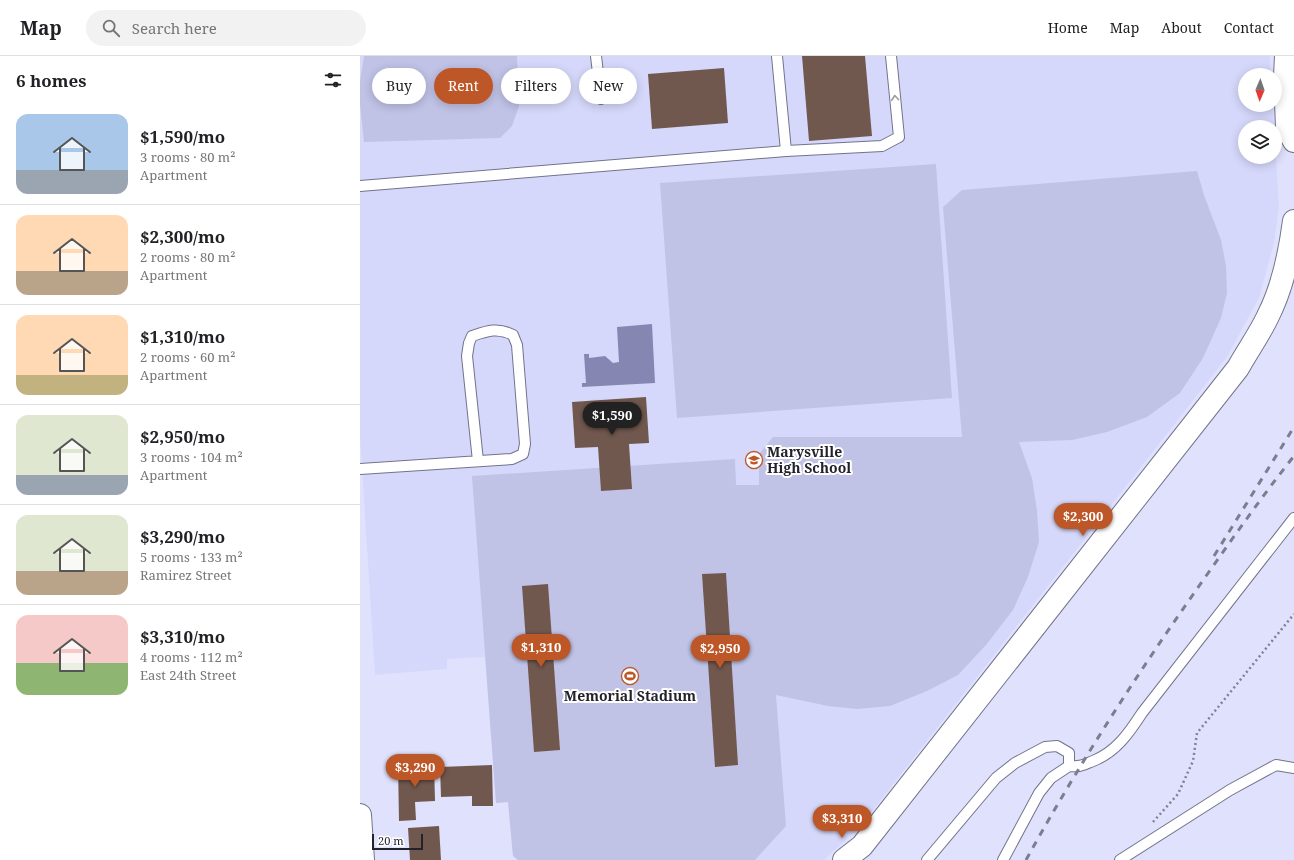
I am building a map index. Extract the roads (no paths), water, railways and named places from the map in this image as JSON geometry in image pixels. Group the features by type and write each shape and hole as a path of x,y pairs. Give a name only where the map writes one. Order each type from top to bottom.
{"street":[{"path":"1286,56 1285,76 1287,128 1294,141"},
{"path":"844,860 862,846 1238,368 1270,314 1288,257 1294,221"},
{"path":"360,815 363,860"}],"lane":[{"path":"596,56 597,68"},
{"path":"777,56 786,151"},
{"path":"360,186 786,151 882,146 899,137 891,56"},
{"path":"360,469 512,459 523,454 524,444 517,345 513,335 505,331 490,330 472,336 469,343 468,356 478,461"},
{"path":"1003,860 1039,793 1051,778 1069,766 1079,767 1103,757 1116,748 1294,518"},
{"path":"926,860 996,778 1015,763 1045,747 1057,746 1068,753 1069,766"},
{"path":"1120,860 1230,790 1276,765 1294,768"}],"railway":[{"path":"1214,556 1294,427"},
{"path":"1026,860 1068,787 1135,680 1228,545 1294,456"}],"place":[{"name":"Marysville High School","path":"754,460"},
{"name":"Memorial Stadium","path":"630,676"}]}
